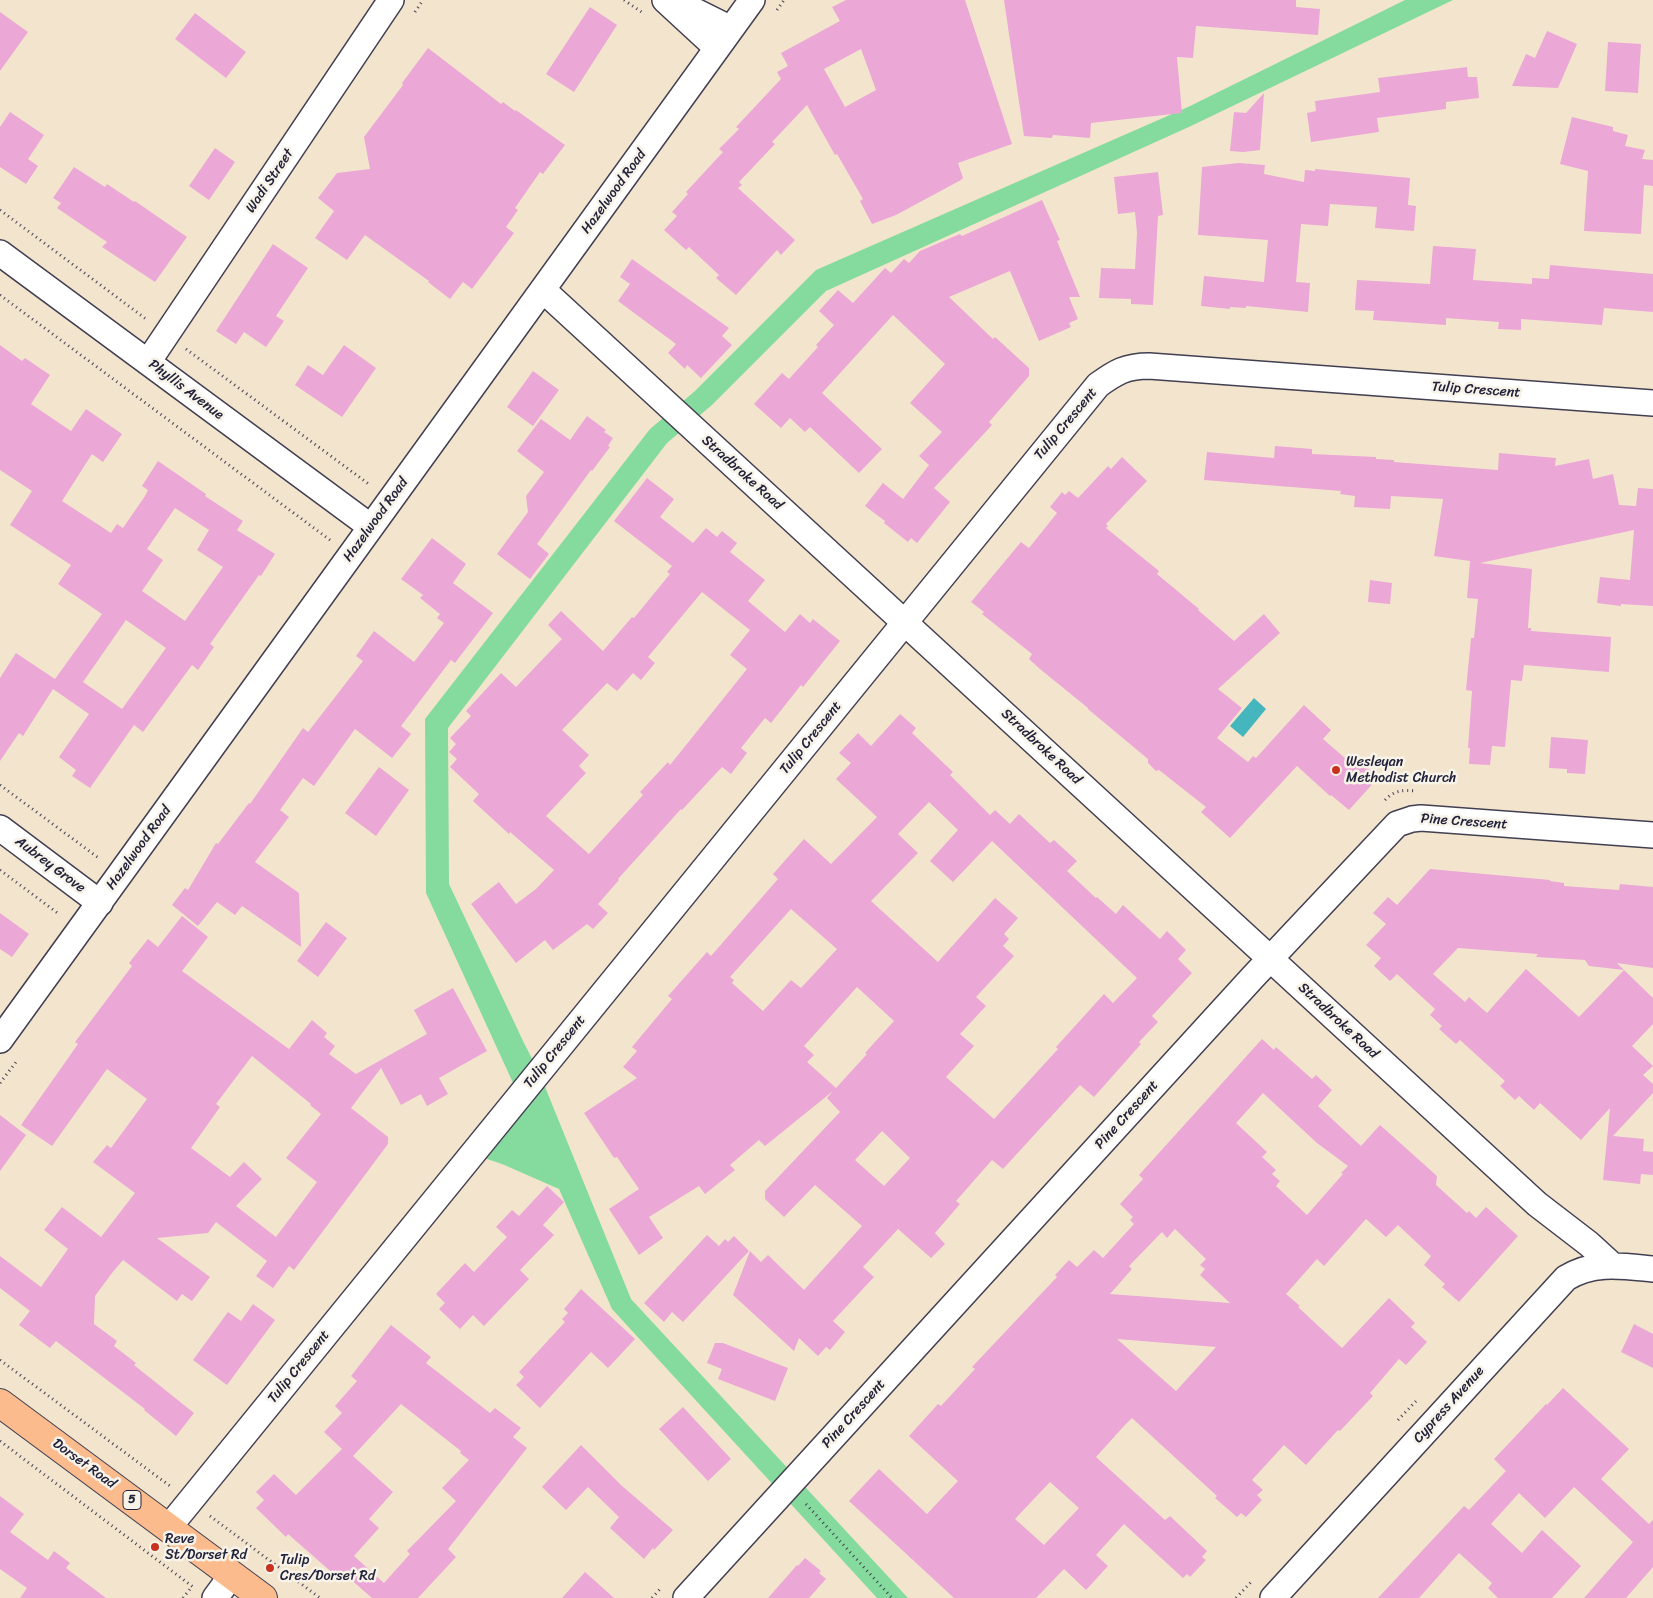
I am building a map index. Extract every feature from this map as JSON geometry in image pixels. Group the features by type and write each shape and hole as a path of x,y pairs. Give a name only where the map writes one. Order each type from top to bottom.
{"main road":[{"name":"Dorset Road","path":"0,1403 263,1598"}],"street":[{"name":"Wadi Street","path":"148,362 391,0"},
{"path":"665,0 724,39"},
{"path":"673,0 724,39"},
{"name":"Hazelwood Road","path":"0,1040 752,0"},
{"name":"Phyllis Avenue","path":"0,253 371,527"},
{"name":"Stradbroke Road","path":"543,290 1537,1204 1589,1244 1613,1266"},
{"name":"Tulip Crescent","path":"169,1527 1098,385 1128,367 1149,366 1653,403"},
{"name":"Pine Crescent","path":"686,1598 1390,830 1404,821 1422,818 1653,835"},
{"name":"Aubrey Grove","path":"0,828 100,903"},
{"name":"Stradbroke Road","path":"1537,1204 1587,1268"},
{"name":"Cypress Avenue","path":"1273,1598 1566,1278 1587,1268 1613,1266 1653,1269"},
{"path":"215,1598 232,1575"}],"path":[{"path":"0,210 146,319"},
{"path":"0,295 330,540"},
{"path":"186,350 370,486"},
{"path":"0,785 100,859"},
{"path":"0,870 59,914"},
{"path":"0,1360 171,1487"},
{"path":"0,1441 192,1586 183,1598"},
{"path":"806,1504 892,1598"},
{"path":"208,1515 320,1598"}],"green space":[{"path":"1405,0 1453,0 1191,126 826,291 712,405 667,443 448,728 449,884 539,1072 631,1299 908,1598 877,1598 612,1309 559,1189 502,1164 472,1154 519,1096 426,893 425,719 650,429 695,391 816,270 1188,107"}],"water":[{"path":"1254,698 1266,709 1243,737 1230,726"}],"building":[{"path":"846,0 965,0 1012,144 958,163 963,178 961,180 896,215 872,224 860,201 863,199 837,154 835,155 807,105 772,142 775,144 739,182 742,185 738,188 795,240 781,255 777,250 736,295 716,278 719,275 689,247 686,250 664,230 677,216 672,212 688,194 686,192 723,152 719,149 739,129 736,127 781,79 777,72 788,66 781,53 840,21 832,7","holes":["861,49 876,90 845,107 824,69"]},
{"path":"1004,0 1296,0 1296,7 1320,9 1318,35 1196,26 1193,58 1177,57 1182,113 1091,123 1090,138 1053,135 1052,138 1024,136"},
{"path":"590,7 617,25 574,92 546,74"},
{"path":"0,12 28,32 0,71"},
{"path":"195,13 246,52 226,78 175,39"},
{"path":"1547,31 1577,44 1558,88 1512,86 1526,54 1535,58"},
{"path":"1608,42 1641,44 1638,93 1605,91"},
{"path":"428,48 501,104 503,102 516,110 565,145 543,174 540,172 515,208 518,210 506,227 514,233 472,289 463,282 450,299 429,281 365,235 347,260 315,238 334,211 318,198 337,173 370,169 364,137"},
{"path":"1467,67 1468,77 1477,77 1479,98 1446,102 1446,109 1377,118 1379,132 1311,142 1307,113 1316,111 1315,101 1380,92 1378,78"},
{"path":"1264,93 1260,150 1230,151 1234,112 1246,113"},
{"path":"10,112 44,135 28,159 38,166 26,184 0,167 0,127"},
{"path":"1572,117 1613,127 1613,131 1628,135 1625,146 1645,150 1642,159 1653,160 1653,186 1644,185 1641,234 1584,231 1588,171 1560,164"},
{"path":"215,148 235,162 209,200 189,186"},
{"path":"1239,163 1265,165 1264,174 1304,182 1305,170 1315,171 1315,169 1410,178 1408,205 1416,206 1414,231 1375,228 1377,207 1330,204 1328,226 1301,224 1296,282 1310,283 1308,312 1246,306 1246,308 1230,307 1230,309 1201,306 1204,276 1264,282 1268,240 1198,235 1202,167"},
{"path":"74,167 105,187 107,184 135,201 187,237 155,282 102,247 107,242 57,208 61,203 53,198"},
{"path":"1158,172 1163,215 1158,216 1153,305 1131,304 1131,299 1099,298 1101,268 1135,269 1137,233 1135,212 1118,214 1114,177"},
{"path":"1042,200 1060,240 1057,241 1080,297 1069,297 1078,319 1069,323 1071,327 1039,341 1010,271 949,297 993,339 995,337 1029,368 1029,376 989,422 992,425 934,488 950,502 917,543 911,538 908,542 865,506 883,483 903,499 929,465 919,456 942,432 910,403 945,364 893,315 822,393 882,449 859,473 810,427 805,432 790,418 781,428 754,404 782,373 789,379 818,347 816,345 834,325 819,311 838,290 853,303 885,268 891,273 904,259 909,263 920,251 960,234 962,236"},
{"path":"273,244 308,268 276,316 284,321 266,347 244,332 236,344 216,331"},
{"path":"1433,246 1476,249 1473,280 1532,284 1532,278 1549,279 1550,265 1653,274 1653,312 1604,308 1602,325 1521,319 1521,330 1498,329 1499,322 1446,318 1446,325 1373,320 1374,311 1355,310 1357,280 1430,284"},
{"path":"632,259 729,328 722,336 732,345 701,378 687,365 685,369 668,353 676,344 618,301 630,284 620,277"},
{"path":"0,345 22,361 25,358 50,375 31,404 71,431 86,409 122,434 103,462 92,454 62,501 111,533 117,524 123,528 145,496 148,490 142,486 158,461 243,521 237,530 275,554 261,576 259,575 210,644 214,647 198,670 192,665 143,732 134,725 90,788 72,776 76,770 59,757 89,714 53,689 23,736 19,733 0,761 0,678 16,653 55,679 102,614 58,584 71,565 10,525 32,491 0,470","holes":["175,508 209,530 197,550 223,567 185,621 142,591 163,560 147,549","126,620 166,648 122,709 83,682"]},
{"path":"344,345 376,368 342,417 295,385 308,365 323,375"},
{"path":"533,371 559,390 533,426 507,407"},
{"path":"587,416 606,430 604,432 613,438 608,446 610,447 537,544 549,554 530,579 497,554 528,512 526,496 544,472 517,451 541,419 570,440"},
{"path":"1275,446 1312,449 1312,454 1376,457 1376,459 1394,460 1394,462 1498,470 1499,453 1556,458 1555,466 1589,459 1593,479 1613,474 1619,505 1636,506 1638,488 1653,489 1653,606 1621,604 1621,606 1597,603 1600,577 1630,580 1634,530 1480,563 1532,569 1528,628 1531,628 1531,631 1611,637 1609,672 1524,665 1522,681 1511,680 1505,747 1492,746 1490,765 1469,764 1470,748 1468,748 1472,691 1466,690 1471,638 1474,638 1478,599 1467,598 1470,561 1434,556 1443,499 1391,496 1390,509 1354,507 1355,496 1340,494 1341,491 1204,480 1207,452 1274,458"},
{"path":"1122,457 1147,481 1106,524 1108,526 1106,528 1159,571 1157,574 1234,641 1264,614 1280,633 1218,689 1242,708 1217,738 1248,762 1253,756 1256,758 1304,705 1331,730 1323,739 1353,765 1358,759 1378,778 1349,810 1330,796 1297,766 1230,838 1201,812 1206,807 1159,770 1156,771 1148,763 1148,759 1040,669 1029,659 1032,654 982,614 984,612 971,602 1021,542 1029,548 1057,513 1050,507 1062,492 1065,495 1069,491 1078,498 1108,466 1111,469"},
{"path":"647,478 674,499 660,517 693,543 706,528 717,537 722,531 737,543 730,552 765,580 748,601 785,632 800,614 810,623 813,619 840,641 803,687 801,685 771,723 765,718 741,748 747,753 731,774 722,767 618,879 598,904 608,913 593,929 587,924 553,950 545,940 516,963 471,904 499,882 516,904 536,889 554,870 510,832 509,834 473,801 479,794 450,767 457,759 449,752 456,744 450,738 471,716 466,711 501,673 516,687 562,639 548,625 561,611 603,651 632,617 634,618 670,574 667,572 672,566 614,521","holes":["702,592 750,630 730,655 747,669 670,765 668,762 640,792 643,795 589,854 546,816 586,773 579,766 589,755 562,730 607,683 617,691 633,673 641,680 655,663 648,657"]},
{"path":"432,538 466,564 453,583 493,613 455,663 451,660 401,726 411,734 392,758 355,729 314,786 303,778 280,810 289,817 255,862 299,893 301,947 242,906 235,915 217,902 198,926 172,905 185,888 188,890 216,843 218,844 250,804 303,728 308,732 363,661 356,656 374,631 414,662 444,623 437,618 440,614 420,598 423,595 401,579"},
{"path":"1370,580 1392,583 1390,604 1368,602"},
{"path":"900,714 916,728 912,733 953,772 950,775 990,815 995,810 1010,824 1019,814 1050,843 1054,840 1077,861 1067,871 1116,914 1123,905 1160,939 1167,931 1186,950 1178,959 1192,973 1152,1016 1158,1022 1094,1097 1080,1085 1003,1169 992,1160 956,1201 960,1204 935,1233 945,1244 931,1258 898,1229 863,1267 874,1277 833,1321 845,1332 830,1350 826,1347 818,1356 799,1338 794,1351 733,1295 750,1251 761,1262 768,1255 804,1290 862,1226 815,1185 784,1217 765,1199 765,1191 840,1112 827,1098 833,1091 765,1146 759,1140 730,1165 735,1170 705,1194 699,1186 649,1217 663,1238 639,1255 609,1209 639,1189 617,1157 614,1158 584,1113 637,1078 623,1067 637,1051 632,1047 672,999 668,996 707,952 711,956 778,879 773,874 804,839 831,864 877,817 836,779 851,763 839,753 858,733 871,746","holes":["929,802 958,830 930,861 953,882 992,841 1137,978 1113,1003 1104,994 1056,1047 1058,1049 994,1119 946,1077 974,1046 960,1034 986,1006 976,997 1014,956 1003,946 1009,939 1004,934 1018,918 995,898 938,962 871,901 918,853 898,834","791,909 837,949 801,988 791,980 763,1011 732,983 734,980 730,977","857,987 894,1021 836,1088 807,1062 814,1055 804,1046","882,1131 910,1158 884,1186 855,1160"]},
{"path":"1551,737 1588,740 1585,774 1567,773 1567,769 1549,768"},
{"path":"379,767 409,790 376,836 345,813"},
{"path":"1430,869 1550,880 1564,883 1564,886 1619,890 1620,884 1653,887 1653,968 1617,963 1653,998 1653,1024 1632,1046 1653,1066 1643,1075 1653,1084 1653,1093 1613,1136 1644,1139 1643,1151 1653,1152 1653,1175 1641,1174 1640,1184 1603,1180 1610,1108 1581,1140 1540,1103 1534,1110 1519,1096 1515,1100 1500,1086 1505,1081 1460,1040 1456,1044 1439,1029 1442,1026 1430,1015 1435,1009 1397,974 1390,981 1374,966 1381,958 1366,945 1386,924 1373,913 1388,897 1397,905","holes":["1458,948 1538,954 1536,957 1585,960 1589,966 1624,970 1579,1017 1526,969 1487,1013 1469,997 1465,1002 1433,974"]},
{"path":"0,913 29,934 12,957 0,949"},
{"path":"182,916 208,937 182,971 289,1049 312,1020 327,1033 324,1037 335,1046 329,1054 356,1074 427,1034 414,1010 453,988 487,1051 439,1078 448,1094 427,1106 421,1094 401,1105 381,1068 351,1108 388,1137 388,1144 294,1270 289,1266 273,1288 256,1276 267,1261 216,1222 208,1233 157,1238 210,1277 192,1301 182,1294 177,1301 123,1260 112,1273 95,1296 94,1324 117,1341 114,1346 136,1363 134,1365 194,1413 176,1436 145,1409 56,1341 50,1348 19,1325 30,1311 0,1288 0,1256 41,1287 68,1249 44,1230 62,1207 101,1237 135,1193 93,1162 107,1145 111,1148 147,1099 107,1069 52,1146 21,1125 78,1044 75,1042 132,966 129,963 148,939 158,947","holes":["252,1056 321,1114 286,1158 317,1182 276,1237 236,1206 262,1179 244,1162 230,1177 191,1148 220,1107 216,1104"]},
{"path":"326,922 347,938 318,977 297,961"},
{"path":"1262,1039 1274,1050 1276,1047 1312,1079 1316,1075 1332,1090 1318,1106 1361,1146 1380,1125 1437,1176 1436,1185 1467,1213 1469,1211 1476,1218 1486,1207 1518,1236 1459,1302 1442,1287 1445,1284 1424,1265 1431,1256 1398,1225 1386,1237 1366,1219 1324,1266 1317,1259 1286,1294 1342,1348 1389,1298 1415,1323 1411,1327 1427,1342 1406,1365 1399,1359 1370,1393 1373,1396 1306,1465 1284,1445 1252,1480 1263,1490 1257,1495 1262,1500 1246,1517 1241,1513 1237,1517 1215,1498 1217,1496 1132,1418 1124,1426 1096,1457 1165,1520 1170,1516 1207,1551 1202,1557 1206,1560 1190,1577 1187,1574 1183,1578 1124,1524 1096,1555 1108,1566 1086,1590 1064,1569 1036,1598 954,1598 849,1501 879,1469 927,1514 958,1481 909,1436 938,1404 941,1406 975,1369 972,1367 1057,1277 1055,1275 1069,1260 1077,1267 1094,1250 1103,1258 1134,1224 1130,1220 1133,1217 1120,1204 1143,1179 1139,1175","holes":["1263,1093 1317,1143 1348,1166 1307,1215 1276,1186 1280,1181 1272,1174 1276,1170 1262,1157 1267,1152 1236,1123","1175,1229 1206,1259 1200,1265 1205,1269 1200,1275 1230,1303 1110,1294 1132,1269 1129,1266 1162,1232 1167,1238","1117,1339 1216,1347 1176,1391","1050,1482 1079,1508 1044,1545 1015,1519"]},
{"path":"0,1115 26,1135 0,1171"},
{"path":"547,1186 564,1202 543,1225 554,1235 520,1270 529,1279 484,1326 473,1315 460,1329 439,1309 445,1303 436,1294 465,1263 474,1272 507,1237 496,1227 512,1210 519,1216"},
{"path":"707,1235 719,1246 725,1239 728,1242 734,1236 749,1251 683,1322 672,1312 664,1322 644,1303"},
{"path":"581,1289 635,1339 608,1368 591,1352 540,1408 516,1385 524,1377 519,1372 565,1322 562,1319 568,1313 564,1309"},
{"path":"253,1304 275,1320 227,1385 193,1360 228,1312 241,1321"},
{"path":"1634,1324 1653,1334 1653,1368 1621,1352"},
{"path":"391,1325 431,1357 426,1363 490,1413 495,1408 521,1428 513,1437 527,1448 448,1549 456,1557 418,1598 372,1598 341,1571 336,1576 288,1534 286,1537 256,1508 264,1500 256,1492 274,1474 296,1495 342,1449 324,1432 342,1413 335,1406 357,1381 351,1376","holes":["401,1404 461,1451 460,1453 469,1460 442,1488 456,1501 407,1551 410,1554 384,1583 354,1556 379,1528 369,1519 393,1492 353,1456"]},
{"path":"715,1343 723,1343 788,1368 775,1401 718,1379 722,1369 707,1363"},
{"path":"1563,1388 1629,1449 1601,1479 1649,1524 1653,1520 1653,1567 1626,1598 1584,1598 1633,1542 1574,1487 1545,1518 1519,1493 1491,1524 1522,1553 1542,1530 1581,1566 1552,1598 1498,1598 1488,1588 1492,1583 1459,1553 1419,1598 1378,1598 1464,1506 1469,1510 1506,1471 1494,1459"},
{"path":"683,1407 731,1459 708,1481 659,1429"},
{"path":"581,1445 621,1485 673,1530 644,1559 610,1528 619,1517 588,1487 566,1510 542,1487"},
{"path":"0,1496 24,1514 10,1532 48,1560 54,1551 70,1563 66,1568 106,1598 20,1598 27,1588 0,1569"},
{"path":"805,1558 821,1571 819,1573 826,1579 809,1598 768,1598 797,1565"},
{"path":"585,1572 614,1598 562,1598"}],"place":[{"name":"Wesleyan Methodist Church","path":"1336,770"},
{"name":"Reve St/Dorset Rd","path":"155,1547"},
{"name":"Tulip Cres/Dorset Rd","path":"270,1568"}]}
